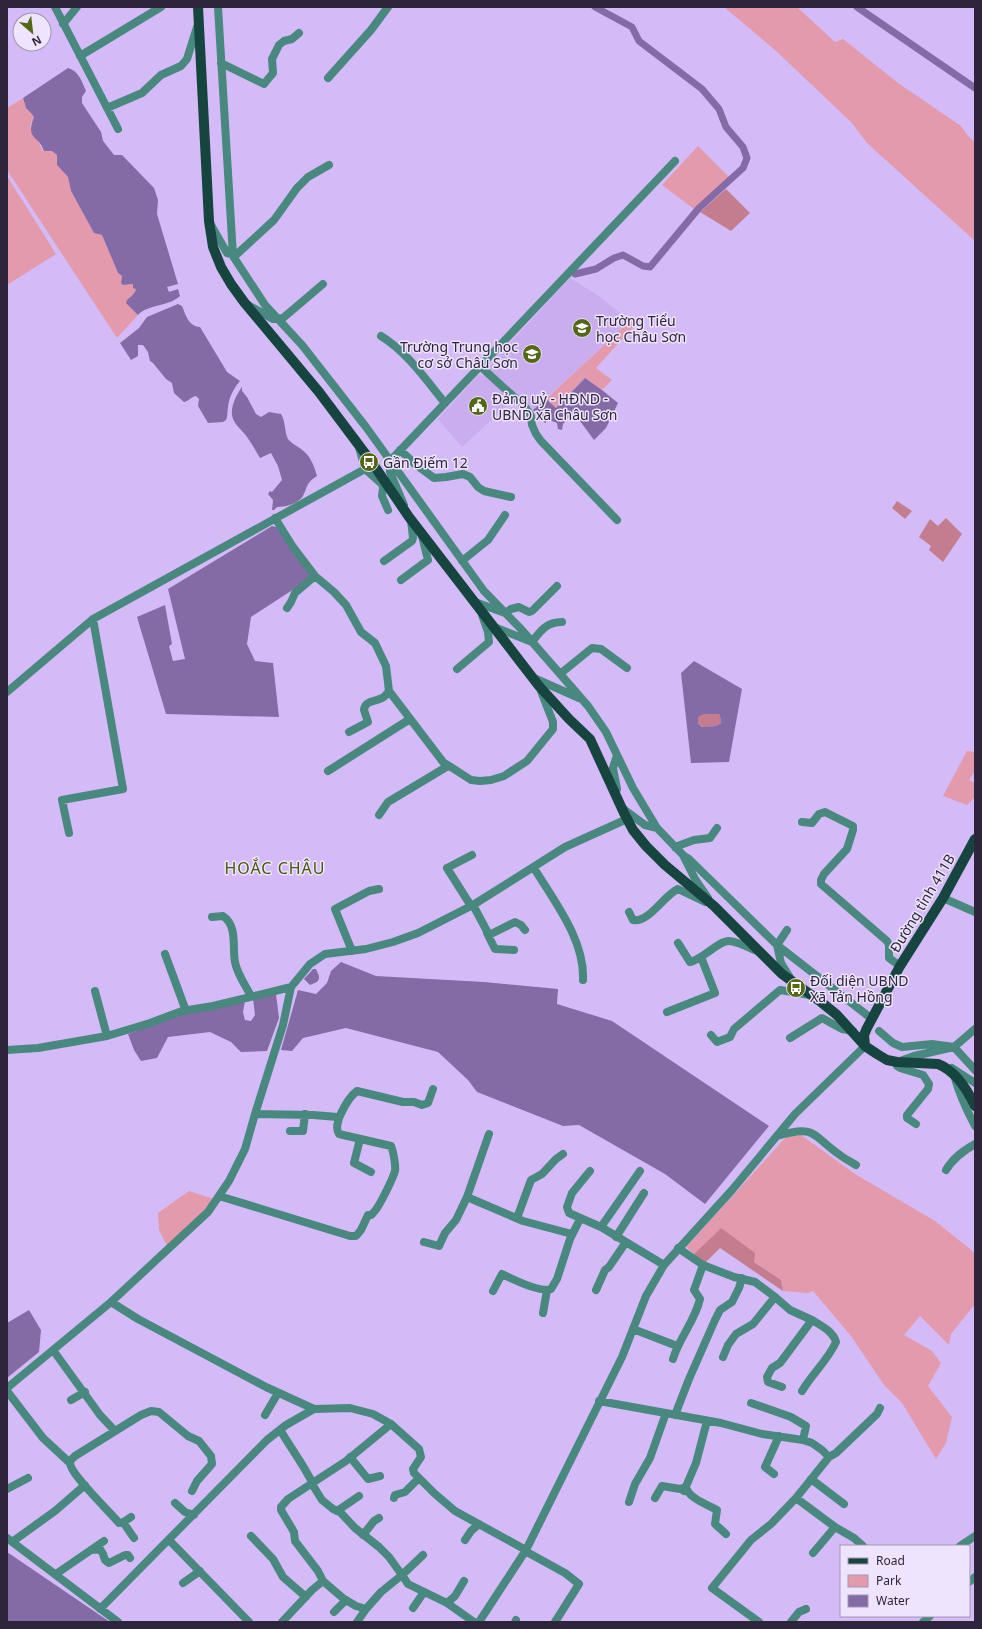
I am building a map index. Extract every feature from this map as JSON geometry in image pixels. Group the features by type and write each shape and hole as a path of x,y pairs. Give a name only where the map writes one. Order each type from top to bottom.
{"main road":[{"path":"198,7 209,221 213,247 221,267 244,302 319,392 358,444 410,519 536,682 590,739 597,751 627,820 646,846 665,865 714,906 794,983 837,1015 866,1046 887,1060 897,1062 938,1064 943,1066 961,1081 975,1107"},
{"name":"Đường tỉnh 411B","path":"866,1046 864,1036 872,1018 900,966 943,898 975,839"}],"street":[{"path":"55,7 118,129"},
{"path":"64,24 77,7"},
{"path":"80,56 161,7"},
{"path":"218,7 233,256 265,305 278,318 334,384 484,592 532,642 560,674 606,732 632,788 657,828 683,855 726,894 778,945 872,1018"},
{"path":"328,78 371,30 388,7"},
{"path":"107,108 142,93 158,77 177,69 185,63 198,24"},
{"path":"221,64 264,84 273,73 272,59 279,45 284,41 292,39 299,33"},
{"path":"384,561 412,541 413,538 410,519 390,472 390,461 675,161"},
{"path":"233,256 238,254 274,220 297,188 308,177 329,165"},
{"path":"209,221 227,253 233,256"},
{"path":"244,302 273,319 285,317 323,284"},
{"path":"381,336 407,358 445,403"},
{"path":"480,366 525,407 531,416 534,430 541,441 617,520"},
{"path":"358,444 365,470 383,482 382,496 388,510"},
{"path":"400,450 415,464 434,478 462,474 470,477 478,488 484,491 511,497"},
{"path":"7,692 93,619 365,470"},
{"path":"462,561 488,540 505,515"},
{"path":"275,518 293,547 315,576 334,592 346,605 361,632 375,644 386,666 389,691 443,762 448,766 471,780 480,781 491,780 504,776 527,761 553,729 553,722 536,682"},
{"path":"401,580 428,560 422,533"},
{"path":"287,608 295,593 315,576"},
{"path":"505,613 511,609 519,607 527,612 531,612 557,586"},
{"path":"476,604 505,613"},
{"path":"457,669 489,642 488,632 476,604"},
{"path":"69,833 62,800 123,789 93,619"},
{"path":"532,642 545,626 554,622 562,622"},
{"path":"494,627 532,642"},
{"path":"560,674 592,648 601,649 627,668"},
{"path":"536,682 581,699"},
{"path":"349,732 368,722 364,710 365,705 383,698 389,691"},
{"path":"328,771 410,719"},
{"path":"617,755 613,763 612,773 619,794 620,804 644,825 657,828"},
{"path":"379,815 388,802 448,766"},
{"path":"802,822 812,824 819,814 826,812 853,826 847,849 821,878 821,884 887,941 889,945 889,958 900,966"},
{"path":"131,1517 119,1523 85,1485 71,1467 70,1463 43,1438 7,1390 110,1302 208,1212 229,1181 246,1149 255,1114 283,1025 291,987 310,964 324,954 366,949 393,942 418,933 472,906 565,847 627,820"},
{"path":"675,847 694,840 710,838 717,828"},
{"path":"472,855 447,868 472,906 495,949 514,950"},
{"path":"683,855 695,879 714,906"},
{"path":"534,868 558,906 579,948 583,969 582,980"},
{"path":"352,950 335,909 369,891 379,889"},
{"path":"629,912 633,920 638,920 651,912 672,892 678,889 714,906"},
{"path":"943,898 975,912"},
{"path":"212,917 223,916 229,922 235,942 235,962 251,996"},
{"path":"487,933 489,935 493,934 515,922 521,925 525,930"},
{"path":"787,930 778,945 781,963 794,983"},
{"path":"678,943 690,962 725,942 730,941 762,953"},
{"path":"165,954 186,1011"},
{"path":"667,1012 715,993 701,957"},
{"path":"7,1050 38,1048 107,1036 186,1011 291,987"},
{"path":"95,990 107,1036"},
{"path":"711,1035 717,1042 728,1038 734,1029 780,990 812,996"},
{"path":"790,1038 822,1018 842,1029 853,1031"},
{"path":"916,1124 908,1118 907,1115 928,1089 929,1084 923,1076 897,1066 897,1062 914,1056 954,1047 975,1029"},
{"path":"879,1031 893,1043 902,1047 932,1044 954,1047 975,1070"},
{"path":"479,1622 526,1551 598,1401 622,1357 646,1296 664,1265 732,1190 795,1114 866,1046"},
{"path":"943,1066 951,1067 975,1083"},
{"path":"954,1074 966,1111 975,1126"},
{"path":"219,1196 350,1236 356,1236 361,1230 368,1215 373,1214 381,1202 394,1173 395,1167 392,1147 339,1134 336,1128 338,1117 357,1092 403,1102 414,1102 422,1106 428,1104 433,1089"},
{"path":"255,1114 305,1114 338,1117"},
{"path":"290,1131 304,1131 305,1114"},
{"path":"777,1136 792,1131 809,1132 817,1135 840,1155 856,1165"},
{"path":"424,1242 436,1246 440,1245 445,1233 456,1220 467,1196 489,1134"},
{"path":"360,1139 354,1163 371,1172"},
{"path":"946,1170 951,1161 964,1150 975,1144"},
{"path":"517,1218 531,1180 542,1174 556,1159 563,1154"},
{"path":"590,1171 574,1191 567,1206 569,1213 601,1227 664,1265"},
{"path":"601,1227 640,1171"},
{"path":"616,1237 644,1193"},
{"path":"467,1196 517,1218 572,1234"},
{"path":"493,1291 502,1274 547,1290 551,1289 554,1285 572,1234 580,1219"},
{"path":"596,1290 605,1270 609,1267 626,1242"},
{"path":"678,1248 703,1265 759,1284 790,1310 812,1320 835,1338 836,1342 824,1362 802,1391"},
{"path":"673,1359 677,1346 698,1307 700,1299 694,1290 703,1265"},
{"path":"675,1415 715,1320 720,1310 732,1302 742,1278"},
{"path":"543,1313 547,1290"},
{"path":"723,1357 728,1344 736,1334 754,1322 775,1297"},
{"path":"110,1302 138,1319 278,1393 314,1409"},
{"path":"782,1387 768,1382 767,1377 772,1368 780,1363 812,1320"},
{"path":"633,1329 677,1346"},
{"path":"53,1350 100,1414 115,1431"},
{"path":"71,1400 85,1392"},
{"path":"265,1415 278,1393"},
{"path":"598,1401 803,1440 817,1446 829,1458"},
{"path":"751,1403 791,1417 806,1426 803,1440"},
{"path":"100,1609 262,1446 280,1430 298,1417 314,1409 336,1408 355,1409 373,1414 391,1424 419,1449 421,1457 413,1471 445,1503 565,1573 579,1584 555,1622"},
{"path":"759,1622 712,1588 751,1540 770,1524 796,1498 829,1458 877,1414 880,1408"},
{"path":"70,1463 70,1460 75,1456 140,1415 151,1411 159,1412 188,1436 198,1441 211,1456 212,1464 192,1491"},
{"path":"630,1502 634,1484 650,1458 666,1413"},
{"path":"685,1489 695,1466 707,1421"},
{"path":"366,1609 356,1606 346,1600 324,1581 295,1540 294,1532 281,1509 283,1504 288,1499 350,1457 391,1424"},
{"path":"280,1430 322,1500 336,1511 340,1512 386,1553 408,1584 447,1603 474,1622"},
{"path":"774,1474 765,1467 779,1436"},
{"path":"350,1457 368,1479 380,1476"},
{"path":"7,1490 28,1478"},
{"path":"394,1498 395,1495 405,1492 419,1478"},
{"path":"811,1479 844,1504"},
{"path":"85,1485 55,1511 10,1540 118,1622"},
{"path":"655,1498 662,1486 685,1489 717,1510 714,1524 726,1534"},
{"path":"336,1511 359,1496"},
{"path":"796,1498 862,1545"},
{"path":"175,1502 185,1512 194,1515"},
{"path":"363,1534 374,1521 379,1518"},
{"path":"123,1522 134,1538"},
{"path":"465,1540 471,1531 479,1524"},
{"path":"812,1553 835,1527"},
{"path":"251,1536 273,1559 283,1577 306,1597"},
{"path":"962,1545 975,1536"},
{"path":"169,1540 249,1622"},
{"path":"56,1574 104,1541"},
{"path":"91,1550 100,1549 105,1560 109,1563 125,1555 128,1555 130,1558"},
{"path":"357,1622 381,1592 423,1555"},
{"path":"183,1583 200,1571"},
{"path":"286,1620 306,1597 324,1581"},
{"path":"447,1603 455,1596 464,1581"},
{"path":"413,1608 424,1592"},
{"path":"334,1612 346,1600"},
{"path":"791,1622 799,1612 806,1609"}],"shaded area":[{"path":"726,189 750,213 731,231 700,212"},
{"path":"570,278 599,296 630,321 533,410 488,367"},
{"name":"Đảng uỷ - HĐND - UBND xã Châu Sơn","path":"478,375 485,376 513,400 462,447 438,419"},
{"path":"897,501 912,511 905,519 892,508"},
{"path":"946,518 962,534 943,562 929,550 931,546 919,537 930,519 938,526"},
{"path":"704,713 719,714 722,719 721,723 716,726 703,727 698,723 698,717"},
{"path":"721,1228 755,1253 754,1262 781,1280 783,1291 720,1248 705,1263 694,1254"}],"green space":[{"path":"724,7 797,7 835,42 843,39 898,83 961,126 968,136 975,142 975,241 867,143 852,123 775,50"},
{"path":"23,98 26,108 34,117 30,126 43,151 52,151 57,155 57,165 68,177 71,191 94,233 102,235 118,273 122,276 121,283 125,285 133,284 137,289 136,292 128,299 129,305 138,315 117,338 7,170 7,108"},
{"path":"698,146 729,177 694,209 662,185"},
{"path":"7,176 56,254 7,285"},
{"path":"630,321 635,325 596,368 612,380 602,390 585,378 556,408 546,399"},
{"path":"967,751 975,752 975,771 969,780 975,783 975,797 967,805 943,796"},
{"path":"801,1135 855,1174 935,1221 975,1253 975,1304 951,1334 949,1345 920,1316 904,1335 932,1351 941,1363 928,1386 952,1417 946,1443 936,1459 902,1403 884,1385 851,1336 813,1291 808,1293 783,1291 781,1280 754,1262 721,1228 694,1254 686,1247 786,1137"},
{"path":"189,1191 214,1199 199,1218 167,1246 159,1230 158,1213"}],"water":[{"path":"68,68 72,69 77,74 86,91 82,97 82,103 101,132 103,141 114,155 122,155 154,188 158,200 157,214 178,284 167,287 169,292 178,289 180,296 170,302 142,311 138,315 126,303 136,289 133,288 133,284 123,285 121,283 122,276 118,273 102,235 94,233 71,191 68,177 57,165 57,155 52,151 44,151 42,146 32,134 31,130 34,117 26,108 23,98"},
{"path":"178,304 182,306 190,322 193,325 200,327 227,372 240,381 231,396 227,418 223,422 208,423 198,406 199,399 196,396 184,402 174,393 172,383 166,379 150,361 148,352 143,345 138,345 138,356 131,360 120,343 139,328 147,317"},
{"path":"585,378 618,403 606,428 594,440 577,417 570,416 563,424 562,430 558,429 557,423 549,420 545,423 533,410 546,399 556,408"},
{"path":"242,387 242,391 256,414 261,417 269,412 281,414 284,420 288,439 304,451 313,464 317,476 309,483 301,499 295,503 277,507 272,510 273,500 268,494 270,491 272,492 282,480 278,466 271,453 260,458 249,440 233,419 232,411 235,398"},
{"path":"272,526 279,528 313,573 311,578 251,617 247,644 255,661 273,663 279,717 166,714 137,617 165,605 172,644 169,646 173,661 185,659 168,589"},
{"path":"694,661 742,689 729,762 691,763 681,673","holes":["704,714 719,714 721,723 716,726 702,727 698,723 698,717"]},
{"path":"341,962 376,976 484,982 558,989 557,1004 612,1021 769,1126 705,1204 665,1174 579,1125 563,1126 477,1092 468,1080 438,1052 346,1028 303,1038 292,1051 281,1050 298,990 316,994 327,983 331,971"},
{"path":"313,969 316,969 319,979 317,982 310,985 304,979"},
{"path":"276,994 279,1018 267,1051 241,1052 231,1042 210,1032 168,1037 157,1058 141,1061 134,1050 128,1034 184,1014 245,1001 243,1012 245,1020 251,1021 255,1015 253,999"},
{"path":"29,1310 41,1330 39,1352 7,1378 7,1323"},
{"path":"7,1552 110,1622 7,1622"}],"waterway":[{"path":"575,274 596,269 614,258 623,255 643,266 650,267 699,208 743,168 747,158 743,147 726,127 719,109 702,89 639,41 632,27 595,7"},
{"path":"857,7 975,88"}],"place":[{"name":"Trường Tiểu học Châu Sơn","path":"582,328"},
{"name":"Trường Trung học cơ sở Châu Sơn","path":"532,354"},
{"name":"Đảng uỷ - HĐND - UBND xã Châu Sơn","path":"478,406"},
{"name":"Gần Điếm 12","path":"369,462"},
{"name":"Đối diện UBND Xã Tản Hồng","path":"796,988"}],"district":[{"name":"HOẮC CHÂU","path":"275,868"}]}
